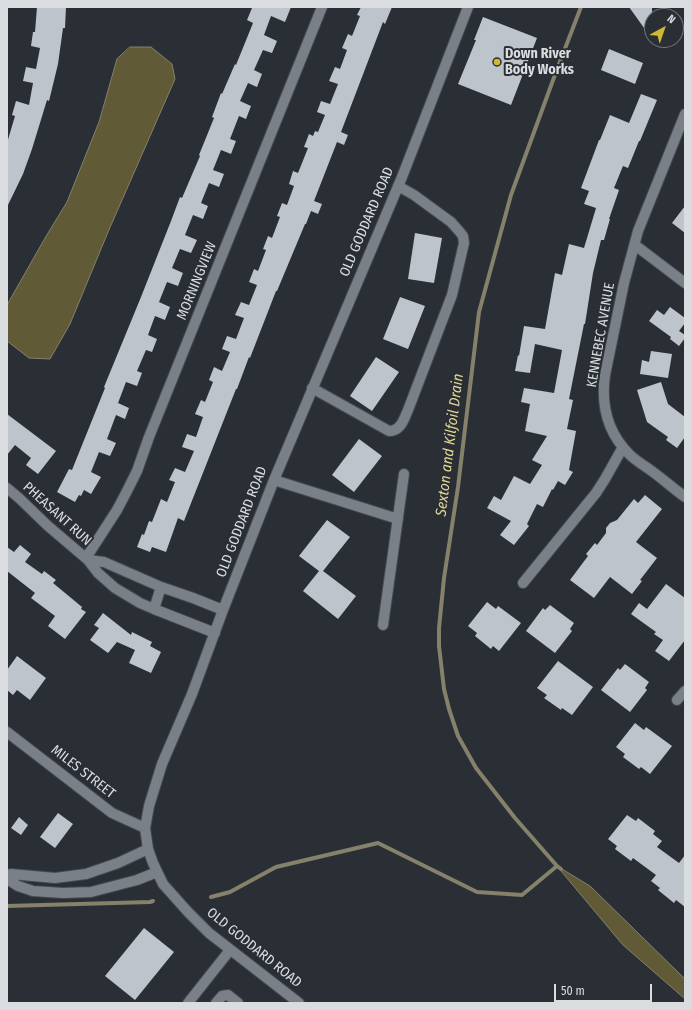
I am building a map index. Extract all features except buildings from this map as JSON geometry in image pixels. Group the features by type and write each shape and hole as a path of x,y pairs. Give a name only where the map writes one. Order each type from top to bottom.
{"street":[{"name":"MORNINGVIEW","path":"87,559 117,510 137,471 152,430 322,7"},
{"name":"OLD GODDARD ROAD","path":"299,1003 209,933 163,884 148,849 145,828 149,806 162,764 192,694 274,480 398,186 468,7"},
{"name":"KENNEBEC AVENUE","path":"685,114 638,231 624,283 603,386 607,417 613,432 623,448 638,462 685,497"},
{"path":"312,388 389,432 400,427 408,410 452,295 464,244 463,236 451,222 414,195 398,186"},
{"path":"635,245 685,283"},
{"path":"523,583 596,492 623,448"},
{"path":"383,625 404,474"},
{"path":"274,480 398,519"},
{"name":"PHEASANT RUN","path":"7,488 48,526 87,559 98,573 115,588 154,609 215,633"},
{"name":"PHEASANT RUN","path":"87,559 104,562 162,587 223,610"},
{"path":"154,609 162,587"},
{"path":"677,700 685,691"},
{"name":"MILES STREET","path":"7,732 112,813 145,828"},
{"path":"7,875 11,874 55,878 86,874 118,863 148,849"},
{"path":"7,879 18,886 33,891 63,894 91,892 137,880 157,872"},
{"path":"190,1002 230,950"},
{"path":"216,1003 222,996 228,995 238,1003"}],"shaded area":[{"path":"130,47 151,47 172,64 175,79 108,232 70,324 50,359 29,358 7,341 7,305 67,202 99,122 117,59"},
{"path":"557,866 590,886 685,979 685,999 623,945"}],"waterway":[{"name":"Sexton and Kilfoil Drain","path":"561,869 515,818 476,768 458,736 444,689 439,646 439,628 444,578 458,487 479,312 511,195 581,7"},
{"path":"211,897 230,892 276,867 378,843 477,892 522,895 557,866"},
{"path":"7,906 153,901"}],"place":[{"name":"Down River Body Works","path":"497,62"}]}
